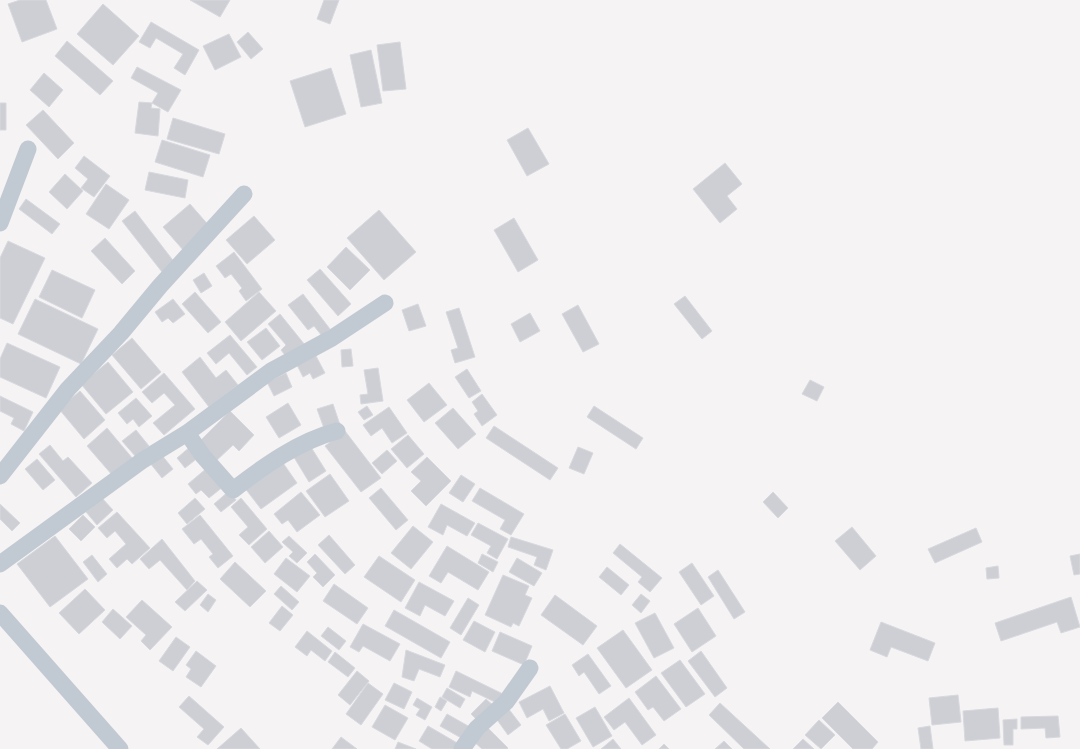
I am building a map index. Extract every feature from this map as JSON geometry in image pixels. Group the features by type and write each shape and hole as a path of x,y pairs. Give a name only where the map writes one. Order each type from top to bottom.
{"street":[{"path":"0,223 28,149"},
{"path":"0,476 68,389 121,333 160,286 244,194"},
{"path":"0,564 143,460 187,433 271,371 332,338 385,303"},
{"path":"187,433 203,456 233,490 254,473 316,437 337,431"},
{"path":"0,613 120,749"},
{"path":"462,749 477,728 506,702 530,668"}],"building":[{"path":"20,0 46,0 57,29 22,42 8,4"},
{"path":"190,0 230,0 220,17"},
{"path":"324,0 339,0 330,24 317,19"},
{"path":"103,4 139,36 113,65 77,34"},
{"path":"151,22 199,50 185,75 174,68 183,54 156,38 150,48 139,42"},
{"path":"248,32 263,49 251,59 237,42"},
{"path":"229,34 241,57 215,70 203,46"},
{"path":"67,41 113,81 100,95 55,56"},
{"path":"400,42 406,89 383,91 377,45"},
{"path":"371,50 382,103 361,107 350,55"},
{"path":"137,67 181,90 168,112 152,103 158,93 131,78"},
{"path":"331,68 346,114 305,127 290,81"},
{"path":"44,73 63,90 49,107 30,90"},
{"path":"139,102 152,103 151,108 160,109 158,136 135,133"},
{"path":"0,103 6,103 6,130 0,130"},
{"path":"43,110 74,143 58,159 26,125"},
{"path":"173,118 225,134 219,154 167,139"},
{"path":"528,128 549,164 527,176 507,140"},
{"path":"162,140 210,155 203,177 155,162"},
{"path":"84,156 110,176 94,197 81,188 88,179 75,168"},
{"path":"725,163 742,184 727,196 737,209 720,223 693,189"},
{"path":"149,172 188,180 185,198 145,190"},
{"path":"65,174 83,191 67,209 49,192"},
{"path":"106,184 129,200 109,229 86,214"},
{"path":"26,199 60,224 52,234 19,209"},
{"path":"190,204 211,228 184,251 163,227"},
{"path":"379,210 416,252 384,280 347,238"},
{"path":"135,211 175,263 162,272 122,221"},
{"path":"254,216 275,240 247,264 226,240"},
{"path":"514,218 538,260 518,272 494,230"},
{"path":"105,238 135,271 122,284 91,251"},
{"path":"8,241 45,258 13,324 0,318 0,258"},
{"path":"346,247 370,270 350,290 327,267"},
{"path":"234,252 262,289 246,301 239,291 242,288 231,274 225,278 216,266"},
{"path":"320,269 351,304 338,316 307,280"},
{"path":"52,270 95,290 82,318 39,297"},
{"path":"204,273 212,286 201,293 193,280"},
{"path":"195,292 221,322 208,333 182,304"},
{"path":"259,292 276,311 241,341 225,322"},
{"path":"303,294 330,329 322,336 314,326 308,330 288,305"},
{"path":"685,296 712,331 702,339 674,304"},
{"path":"35,299 98,329 81,364 18,334"},
{"path":"173,299 185,314 173,323 168,318 162,322 155,312"},
{"path":"418,304 426,326 409,331 402,310"},
{"path":"578,305 599,344 583,352 562,314"},
{"path":"459,308 475,357 455,363 451,350 458,348 446,312"},
{"path":"530,313 540,331 520,342 511,324"},
{"path":"280,314 305,345 288,359 281,350 286,345 268,324"},
{"path":"266,328 280,346 262,360 247,342"},
{"path":"230,335 257,367 247,375 229,353 216,364 207,353"},
{"path":"132,338 161,372 141,389 112,355"},
{"path":"7,343 60,367 46,398 0,377 0,359"},
{"path":"351,349 353,366 342,367 341,350"},
{"path":"316,356 325,373 313,379 310,373 303,377 297,365"},
{"path":"200,357 216,378 226,370 238,385 209,407 182,372"},
{"path":"108,362 133,392 106,414 81,384"},
{"path":"378,368 383,401 361,404 360,395 368,394 364,370"},
{"path":"467,369 481,391 469,398 455,377"},
{"path":"164,373 195,409 164,435 153,423 175,405 164,393 152,403 142,392"},
{"path":"286,373 292,387 274,396 267,382"},
{"path":"810,380 824,387 817,401 802,394"},
{"path":"429,383 447,405 424,422 407,400"},
{"path":"80,391 105,420 84,439 59,409"},
{"path":"482,394 497,415 482,426 474,414 478,411 472,402"},
{"path":"0,396 33,412 24,431 11,424 14,418 0,411"},
{"path":"136,398 152,416 139,427 133,419 127,424 118,413"},
{"path":"288,403 301,425 279,438 266,417"},
{"path":"333,404 340,425 325,431 317,409"},
{"path":"367,406 373,415 364,420 358,412"},
{"path":"594,406 643,438 636,449 587,417"},
{"path":"389,407 407,433 392,443 382,428 371,436 363,425"},
{"path":"453,408 476,434 458,449 435,423"},
{"path":"230,411 254,435 239,451 233,445 216,461 198,443"},
{"path":"494,426 558,468 550,480 486,438"},
{"path":"107,428 133,459 113,476 87,446"},
{"path":"136,430 149,446 136,457 122,441"},
{"path":"345,431 381,478 361,492 325,446"},
{"path":"408,435 424,454 407,468 391,449"},
{"path":"309,444 326,471 309,482 292,454"},
{"path":"50,445 63,461 68,457 92,483 76,497 39,454"},
{"path":"191,446 199,457 185,468 177,458"},
{"path":"578,447 593,453 584,474 569,468"},
{"path":"387,450 397,461 382,474 372,463"},
{"path":"161,454 173,469 162,478 150,463"},
{"path":"427,457 451,481 426,506 411,491 421,481 411,472"},
{"path":"37,459 55,480 43,490 25,469"},
{"path":"281,460 297,483 261,509 244,487"},
{"path":"207,468 224,486 209,498 201,490 196,494 188,484"},
{"path":"330,474 349,501 325,517 306,491"},
{"path":"461,475 475,484 463,502 449,493"},
{"path":"381,488 408,520 396,530 369,498"},
{"path":"480,488 524,514 511,535 500,529 505,520 472,501"},
{"path":"229,491 236,500 221,512 214,504"},
{"path":"301,492 320,515 297,532 288,520 282,524 274,514"},
{"path":"773,492 788,508 778,518 763,502"},
{"path":"102,498 113,510 97,525 86,512"},
{"path":"195,498 205,509 187,524 178,513"},
{"path":"241,498 267,529 249,545 239,535 248,527 231,507"},
{"path":"0,504 20,523 12,531 0,519"},
{"path":"441,504 475,523 467,536 447,525 443,535 428,527"},
{"path":"117,512 150,548 132,564 127,559 117,568 109,559 126,544 115,531 107,538 98,528"},
{"path":"83,515 95,527 81,541 69,529"},
{"path":"200,515 233,556 218,568 209,557 213,554 201,539 194,544 182,529"},
{"path":"478,523 508,539 497,559 487,553 491,546 471,535"},
{"path":"413,526 433,542 411,569 391,553"},
{"path":"852,527 876,556 860,570 835,541"},
{"path":"976,528 982,542 935,563 928,549"},
{"path":"269,531 283,547 265,563 251,547"},
{"path":"329,535 355,565 345,574 318,545"},
{"path":"55,536 88,579 50,607 17,564"},
{"path":"289,536 307,553 297,563 289,556 293,552 282,542"},
{"path":"511,537 553,550 546,570 534,565 537,557 508,547"},
{"path":"162,539 195,581 187,590 160,560 149,569 140,559"},
{"path":"620,544 662,578 650,592 638,582 642,577 613,553"},
{"path":"447,546 489,572 478,590 448,572 441,583 429,576"},
{"path":"315,554 335,575 323,587 313,577 317,573 307,562"},
{"path":"482,554 498,562 493,572 478,563"},
{"path":"1080,554 1080,574 1074,575 1070,556"},
{"path":"92,555 107,574 98,582 83,562"},
{"path":"379,556 415,580 401,602 364,577"},
{"path":"286,558 310,576 297,592 274,574"},
{"path":"517,558 542,573 534,586 509,572"},
{"path":"235,562 266,591 250,607 220,579"},
{"path":"692,563 714,596 701,605 679,572"},
{"path":"998,566 999,578 987,579 986,568"},
{"path":"607,567 629,585 621,595 599,577"},
{"path":"718,570 745,612 734,619 708,577"},
{"path":"503,575 529,586 525,595 532,598 519,626 513,623 511,627 485,615"},
{"path":"197,581 207,590 185,611 175,602"},
{"path":"419,582 454,601 445,616 425,605 420,616 405,608"},
{"path":"334,584 368,608 357,624 323,601"},
{"path":"281,586 299,602 292,610 274,594"},
{"path":"85,589 105,610 79,634 59,613"},
{"path":"208,594 216,600 208,612 200,605"},
{"path":"641,594 650,601 641,613 632,605"},
{"path":"555,595 597,626 583,645 541,615"},
{"path":"1071,597 1080,627 1061,633 1057,622 1001,641 995,623"},
{"path":"468,598 479,605 461,635 450,628"},
{"path":"142,600 172,627 150,650 141,641 146,635 126,617"},
{"path":"282,606 293,615 280,631 269,623"},
{"path":"698,608 716,636 692,652 674,624"},
{"path":"113,609 132,626 120,639 102,622"},
{"path":"394,610 450,642 441,658 385,626"},
{"path":"655,613 674,648 654,658 635,623"},
{"path":"474,621 495,632 485,652 463,640"},
{"path":"881,622 935,643 928,661 891,647 887,657 870,650"},
{"path":"363,624 400,644 390,661 363,646 359,652 350,647"},
{"path":"328,627 346,641 339,650 321,636"},
{"path":"623,630 652,670 626,688 597,648"},
{"path":"307,631 332,651 325,661 311,650 307,656 295,647"},
{"path":"500,632 532,646 524,665 492,651"},
{"path":"176,637 190,647 173,671 159,661"},
{"path":"406,650 445,665 440,677 419,669 414,681 402,677"},
{"path":"196,651 216,666 201,687 186,677 191,669 186,665"},
{"path":"701,651 727,688 715,697 688,661"},
{"path":"335,652 355,668 348,677 328,662"},
{"path":"588,654 611,686 599,694 584,672 579,676 572,665"},
{"path":"680,660 705,694 686,707 661,673"},
{"path":"357,671 369,681 350,705 338,695"},
{"path":"456,671 503,694 499,704 472,691 470,697 449,687"},
{"path":"656,676 681,709 664,721 653,707 648,710 635,692"},
{"path":"368,683 383,694 361,725 346,714"},
{"path":"394,683 412,692 404,709 385,700"},
{"path":"550,686 564,713 549,721 543,709 527,718 519,702"},
{"path":"447,688 465,699 460,708 442,697"},
{"path":"958,695 961,722 932,725 929,698"},
{"path":"189,696 224,727 208,745 197,737 204,729 179,707"},
{"path":"440,697 447,701 441,711 435,707"},
{"path":"417,698 432,707 425,720 416,715 420,709 413,705"},
{"path":"629,698 656,735 642,745 625,722 614,730 604,717"},
{"path":"486,699 495,707 480,723 471,714"},
{"path":"838,702 878,742 872,749 853,749 822,718"},
{"path":"720,703 770,749 744,749 709,715"},
{"path":"385,705 408,718 395,740 372,727"},
{"path":"595,707 612,736 593,747 576,718"},
{"path":"508,708 521,725 508,735 495,717"},
{"path":"998,708 1000,738 965,741 963,711"},
{"path":"447,714 470,727 463,739 440,726"},
{"path":"565,714 581,741 567,749 561,749 546,725"},
{"path":"1058,716 1060,737 1046,738 1045,728 1021,729 1021,717"},
{"path":"1017,719 1017,729 1013,729 1013,745 1004,745 1003,720"},
{"path":"819,720 835,735 821,749 805,735"},
{"path":"428,726 459,744 456,749 432,749 419,741"},
{"path":"486,726 508,748 507,749 482,749 472,740"},
{"path":"930,726 933,749 921,749 918,728"},
{"path":"241,728 260,749 217,749"},
{"path":"341,737 357,749 332,749"},
{"path":"613,739 621,749 601,749"},
{"path":"803,739 814,749 793,749"},
{"path":"724,741 732,749 715,749"},
{"path":"398,742 416,749 395,749"},
{"path":"664,744 669,749 659,749"}]}
